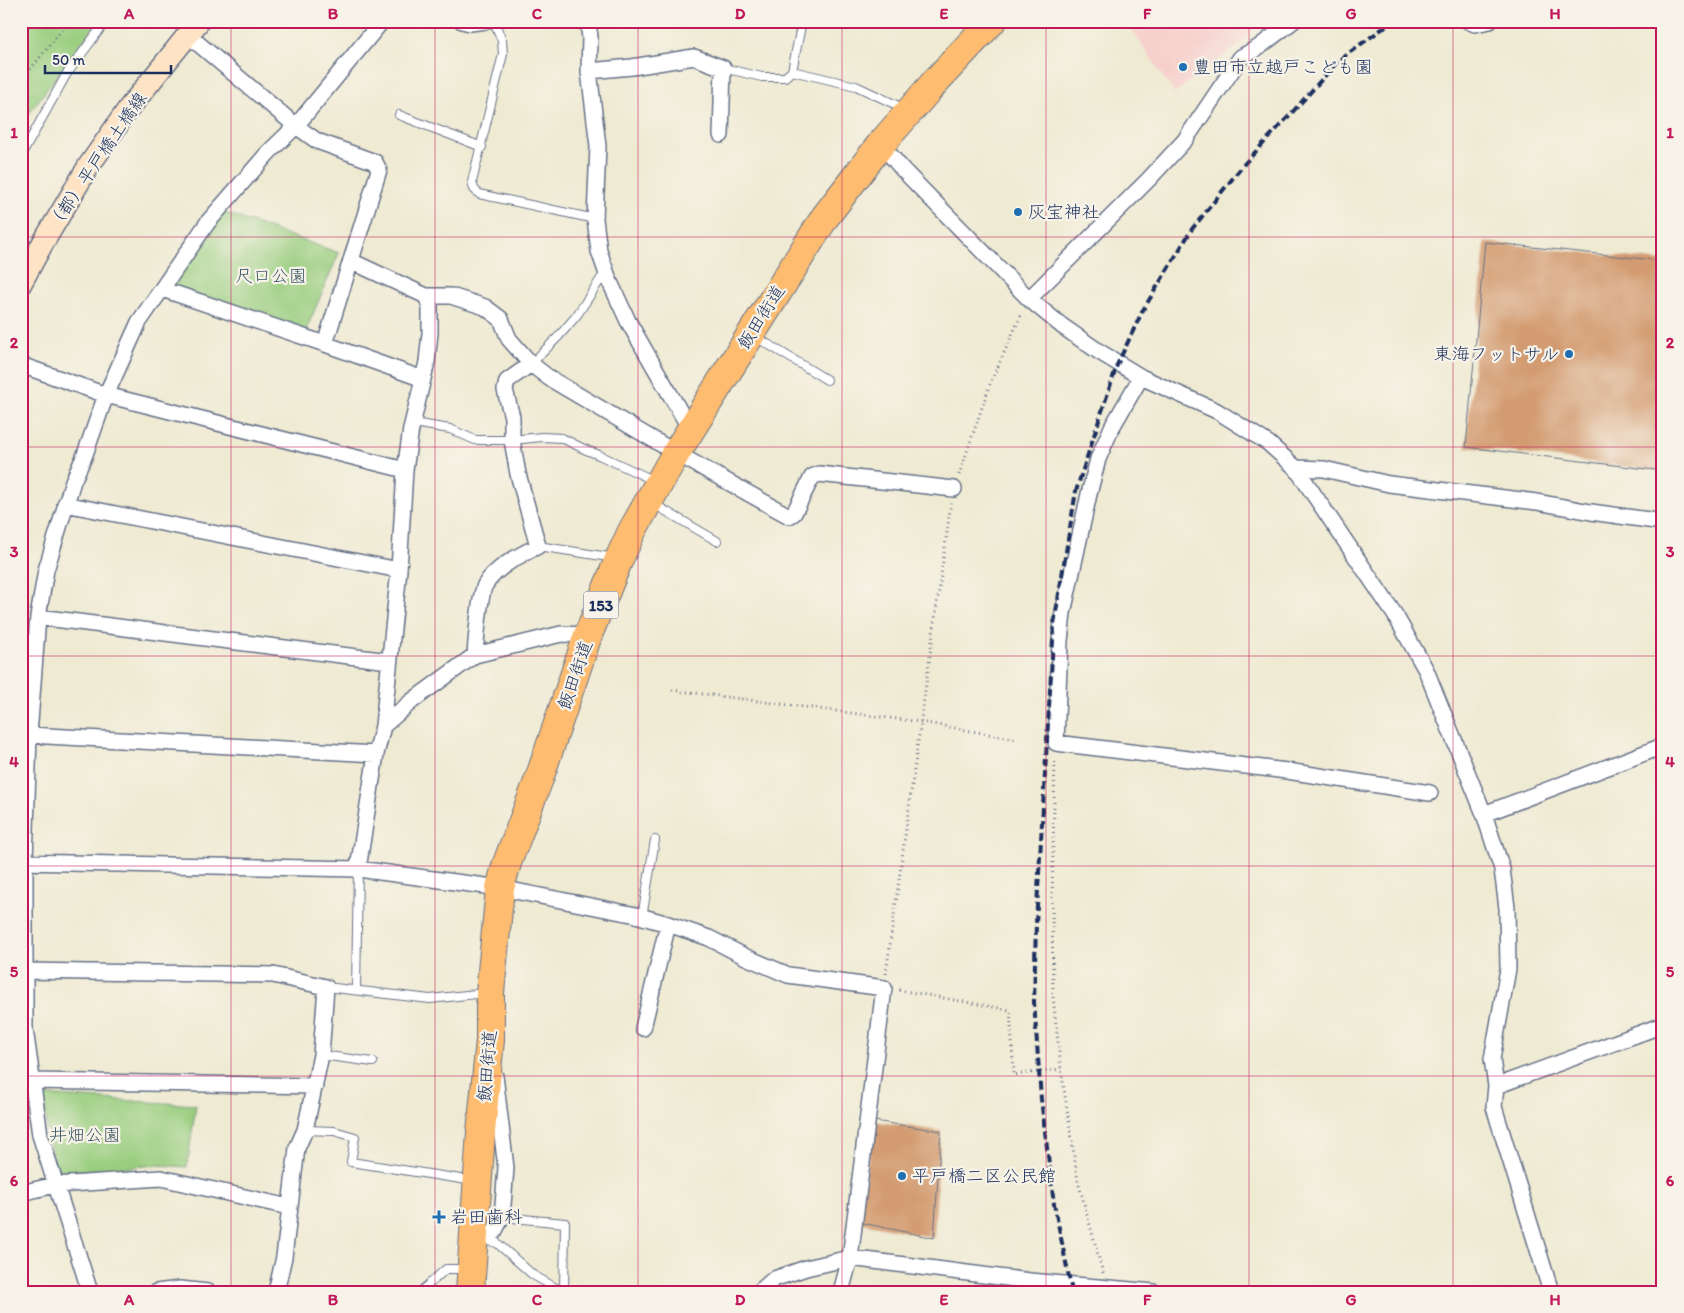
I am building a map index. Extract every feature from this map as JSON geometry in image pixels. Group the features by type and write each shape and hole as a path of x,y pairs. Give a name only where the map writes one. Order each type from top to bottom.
{"highway":[{"name":"飯田街道","path":"471,1280 481,1132 490,1040 490,993 500,888 507,863 539,779 588,636 619,558 690,429 825,217 881,144 992,21"}],"street":[{"path":"90,1292 40,1135 25,1030 23,862 29,735 38,617 46,570 65,504 106,395 135,330 208,222 268,154 296,126 382,21"},
{"path":"462,21 470,24 486,21"},
{"path":"588,21 590,38 589,70 598,146 595,219 599,251 606,272 628,321 690,429"},
{"path":"1029,299 1149,179 1185,140 1241,57 1293,21"},
{"path":"1468,21 1475,24 1490,21"},
{"path":"1659,21 1663,24"},
{"path":"194,28 296,126 317,141 375,162 378,166 379,170 324,344"},
{"name":"（都）平戸橋土橋線","path":"21,283 88,167 129,108 194,28"},
{"path":"589,70 632,67 694,57 723,68 721,135"},
{"path":"881,144 903,170 1029,299 1098,351 1141,376 1217,411 1268,443 1296,468 1394,615 1426,670 1484,814 1502,869 1507,908 1508,969 1492,1059 1496,1086 1494,1107 1551,1292"},
{"path":"351,261 426,296 451,296 485,307 501,319 508,339 531,364 549,378 676,453 789,516 794,513 812,477 820,474 954,489"},
{"path":"162,289 423,379"},
{"path":"358,869 376,754 383,726 399,570 405,470 413,423 427,362 430,305 426,296"},
{"path":"475,655 485,586 498,570 538,546 520,482 512,440 512,418 506,390 507,381 531,364"},
{"path":"21,365 106,395 405,470"},
{"path":"1141,376 1112,427 1098,459 1086,503 1063,613 1056,742 1287,771 1430,793"},
{"path":"1296,468 1324,469 1389,484 1537,502 1663,522"},
{"path":"65,504 399,570"},
{"path":"38,617 389,661"},
{"path":"383,726 412,701 475,655 561,634 588,636"},
{"path":"29,735 376,754"},
{"path":"1484,814 1663,746"},
{"path":"23,862 358,869 500,888 668,924 709,938 746,957 788,975 884,988 850,1258 841,1292"},
{"path":"642,1028 668,924"},
{"path":"25,971 273,975 326,987 321,1055 305,1130 297,1148 284,1257 276,1292"},
{"path":"1496,1086 1663,1025"},
{"path":"473,1237 494,1232 502,1217 506,1168 501,1115 490,1040"},
{"path":"32,1081 315,1086"},
{"path":"21,1193 56,1185 161,1178 289,1207"},
{"path":"759,1292 774,1280 806,1268 850,1258 1030,1281 1154,1292"},
{"path":"156,1292 180,1289 208,1292"}],"lane":[{"path":"21,156 66,75 106,21"},
{"path":"494,21 502,41 503,54 472,182 474,189 479,194 595,219"},
{"path":"723,68 762,77 785,77 792,71 802,21"},
{"path":"792,71 856,86 910,111"},
{"path":"399,115 482,147"},
{"path":"531,364 560,336 577,315 606,272"},
{"path":"751,334 827,380"},
{"path":"413,423 450,429 476,440 562,438 584,450 599,455 654,492 718,541"},
{"path":"538,546 619,558"},
{"path":"642,917 655,840"},
{"path":"356,990 358,869"},
{"path":"326,987 430,999 490,993"},
{"path":"321,1055 373,1062"},
{"path":"305,1130 334,1131 355,1137 351,1162 478,1182"},
{"path":"473,1237 497,1243 533,1275 564,1292 565,1223 502,1217"},
{"path":"420,1292 446,1269 471,1280"}],"path":[{"path":"21,81 69,21"},
{"path":"1029,299 990,384 954,489 947,528 884,988 1010,1010 1014,1074 1061,1069"},
{"path":"672,690 921,722 1017,739"},
{"path":"1056,742 1052,900 1053,997 1061,1069 1078,1181 1106,1288"}],"shaded area":[{"name":"豊田市立越戸こども園","path":"1126,21 1257,21 1243,42 1174,93"}],"green space":[{"path":"21,21 98,21 21,124"},
{"name":"尺口公園","path":"223,212 339,253 304,335 166,284"},
{"name":"井畑公園","path":"42,1095 196,1105 187,1167 158,1165 54,1173"}],"building":[{"name":"東海フットサル","path":"1485,242 1663,261 1663,471 1466,447"},
{"name":"平戸橋二区公民館","path":"874,1121 941,1131 934,1238 858,1222"}],"railway":[{"path":"1072,1292 1054,1204 1041,1099 1034,1002 1036,923 1054,624 1076,491 1117,365 1143,310 1192,229 1245,163 1339,60 1393,21"}],"place":[{"name":"豊田市立越戸こども園","path":"1183,67"},
{"name":"灰宝神社","path":"1018,212"},
{"name":"東海フットサル","path":"1569,354"},
{"name":"平戸橋二区公民館","path":"902,1176"},
{"name":"岩田歯科","path":"439,1217"}]}
